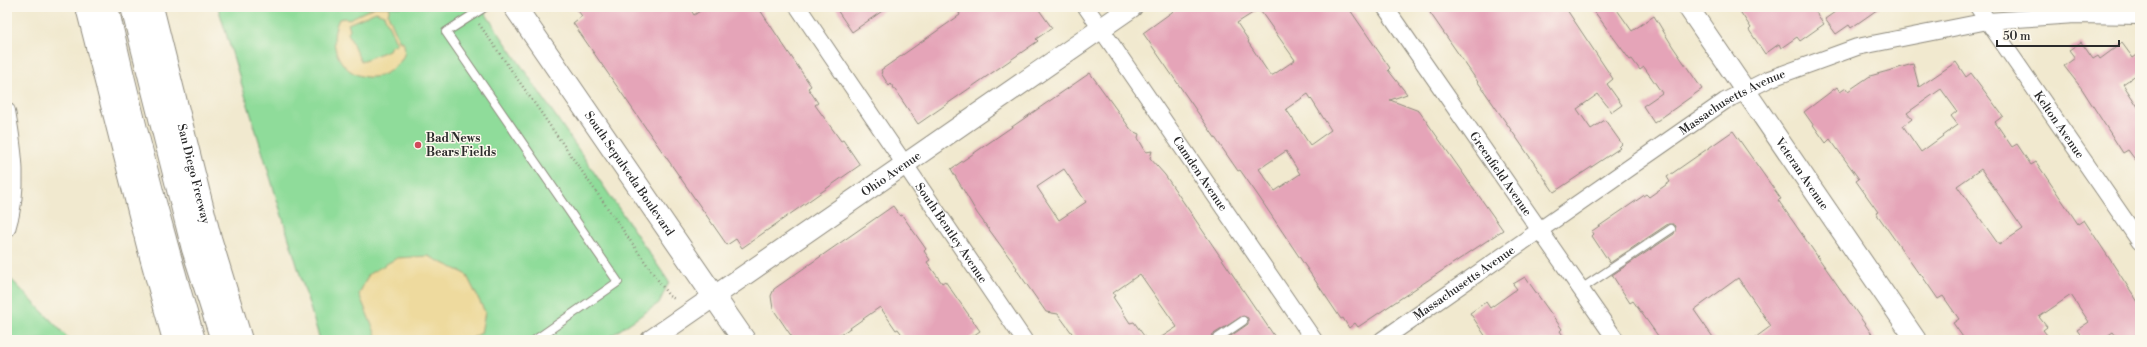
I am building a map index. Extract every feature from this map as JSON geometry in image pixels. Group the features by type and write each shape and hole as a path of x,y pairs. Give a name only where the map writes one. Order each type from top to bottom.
{"main road":[{"path":"87,7 148,246 174,340"},
{"path":"107,7 121,72 194,340"},
{"path":"132,7 193,248 222,340"},
{"name":"San Diego Freeway","path":"152,7 210,238 241,340"},
{"name":"South Sepulveda Boulevard","path":"515,7 622,160 744,340"}],"street":[{"name":"South Bentley Avenue","path":"798,7 1024,340"},
{"name":"Camden Avenue","path":"1086,7 1314,340"},
{"name":"Ohio Avenue","path":"651,340 906,165 1132,7"},
{"name":"Greenfield Avenue","path":"1385,7 1616,340"},
{"name":"Veteran Avenue","path":"1688,7 1916,340"},
{"name":"Kelton Avenue","path":"1978,7 2140,242"},
{"name":"Massachusetts Avenue","path":"1382,340 1725,101 1744,90 1769,79 1857,47 1988,21 2075,14 2140,16"},
{"path":"7,111 14,148 16,186 13,212 7,229"}],"lane":[{"path":"485,7 446,32 618,282 535,340"},
{"path":"1581,289 1671,229"},
{"path":"1214,340 1243,321"}],"path":[{"path":"472,14 669,296 675,299"}],"green space":[{"name":"Bad News Bears Fields","path":"218,7 481,7 669,282 659,303 605,340 320,340"},
{"path":"7,275 70,340 7,340"}],"sand":[{"path":"375,7 390,7 388,14 400,42 403,41 405,51 398,64 385,74 372,77 360,76 349,70 340,60 335,48 334,34 339,19 345,18 347,20","holes":["376,12 384,15 397,44 391,46 389,50 362,61 360,60 348,33 350,29 348,24"]},
{"path":"428,256 466,274 485,312 481,333 469,340 378,340 359,294 369,274 397,258"}],"building":[{"path":"575,7 689,7 694,15 706,7 758,7 811,86 808,88 818,103 815,105 841,141 843,140 860,165 742,248 736,239 727,245 573,23 582,16"},
{"path":"835,7 888,7 852,32"},
{"path":"968,7 1037,7 1052,28 1036,39 1038,41 918,124 891,84 889,86 881,73 881,70 960,15 959,13"},
{"path":"1179,7 1348,7 1390,68 1388,70 1407,94 1390,100 1419,111 1503,230 1358,327 1355,323 1349,328 1343,318 1341,319 1257,194 1240,170 1238,171 1143,33","holes":["1259,9 1295,60 1273,75 1270,75 1237,23","1308,94 1331,130 1310,145 1286,109","1286,151 1300,174 1275,191 1259,169"]},
{"path":"1426,7 1565,7 1613,79 1607,84 1622,105 1612,112 1598,94 1577,109 1591,129 1605,120 1622,144 1619,147 1620,148 1554,192"},
{"path":"1591,7 1615,7 1632,31 1654,16 1702,89 1654,123 1643,106 1662,93 1644,67 1640,70 1632,59 1630,60"},
{"path":"1737,7 1812,7 1824,24 1800,41 1797,37 1781,48 1779,44 1765,54 1749,30 1751,28"},
{"path":"1842,7 1881,7 1851,28 1849,25 1836,34 1825,19"},
{"path":"2081,42 2093,59 2098,56 2100,59 2122,43 2133,58 2140,53 2140,72 2123,84 2140,110 2140,166 2128,150 2123,153 2082,89 2064,66 2075,58 2069,50"},
{"path":"1956,62 1966,77 1971,73 2003,116 1995,122 2012,147 2017,144 2031,165 2036,162 2078,224 2084,220 2140,305 2140,340 2119,340 2113,332 2101,340 2084,340 2077,330 2089,322 2071,295 2039,317 2047,327 2043,330 2051,340 1965,340 1953,323 1959,319 1943,296 1938,299 1920,273 1919,274 1876,213 1878,212 1856,181 1859,179 1830,139 1826,143 1804,112 1837,87 1840,92 1846,88 1848,91 1870,76 1913,64 1919,87","holes":["1941,89 1957,111 1951,116 1958,125 1921,152 1903,126 1912,119 1907,113","1981,169 2023,229 1999,245 1957,186"]},
{"path":"1090,73 1132,131 1139,134 1138,138 1146,152 1152,151 1150,158 1165,175 1277,340 1225,340 1248,324 1248,318 1243,316 1212,335 1210,340 1157,340 1177,327 1140,274 1113,293 1115,296 1113,297 1130,323 1134,322 1147,340 1077,340 1058,314 1046,312 1016,269 1017,268 977,213 951,169","holes":["1064,169 1086,202 1059,220 1037,187"]},
{"path":"1733,131 1781,199 1778,200 1876,340 1752,340 1771,326 1738,278 1694,310 1715,340 1661,340 1633,301 1630,303 1612,275 1674,234 1676,226 1673,224 1668,224 1610,263 1592,236 1594,234 1592,231 1646,194 1649,197 1670,182 1667,177"},
{"path":"893,206 900,216 902,215 926,249 924,251 930,260 927,262 942,283 945,281 980,331 967,340 906,340 898,329 896,330 880,307 833,340 794,340 773,309 771,296 774,289"},
{"path":"1525,277 1562,329 1560,331 1566,340 1488,340 1470,313 1486,302 1490,308 1517,289 1513,284"}],"place":[{"name":"Bad News Bears Fields","path":"418,145"}]}
